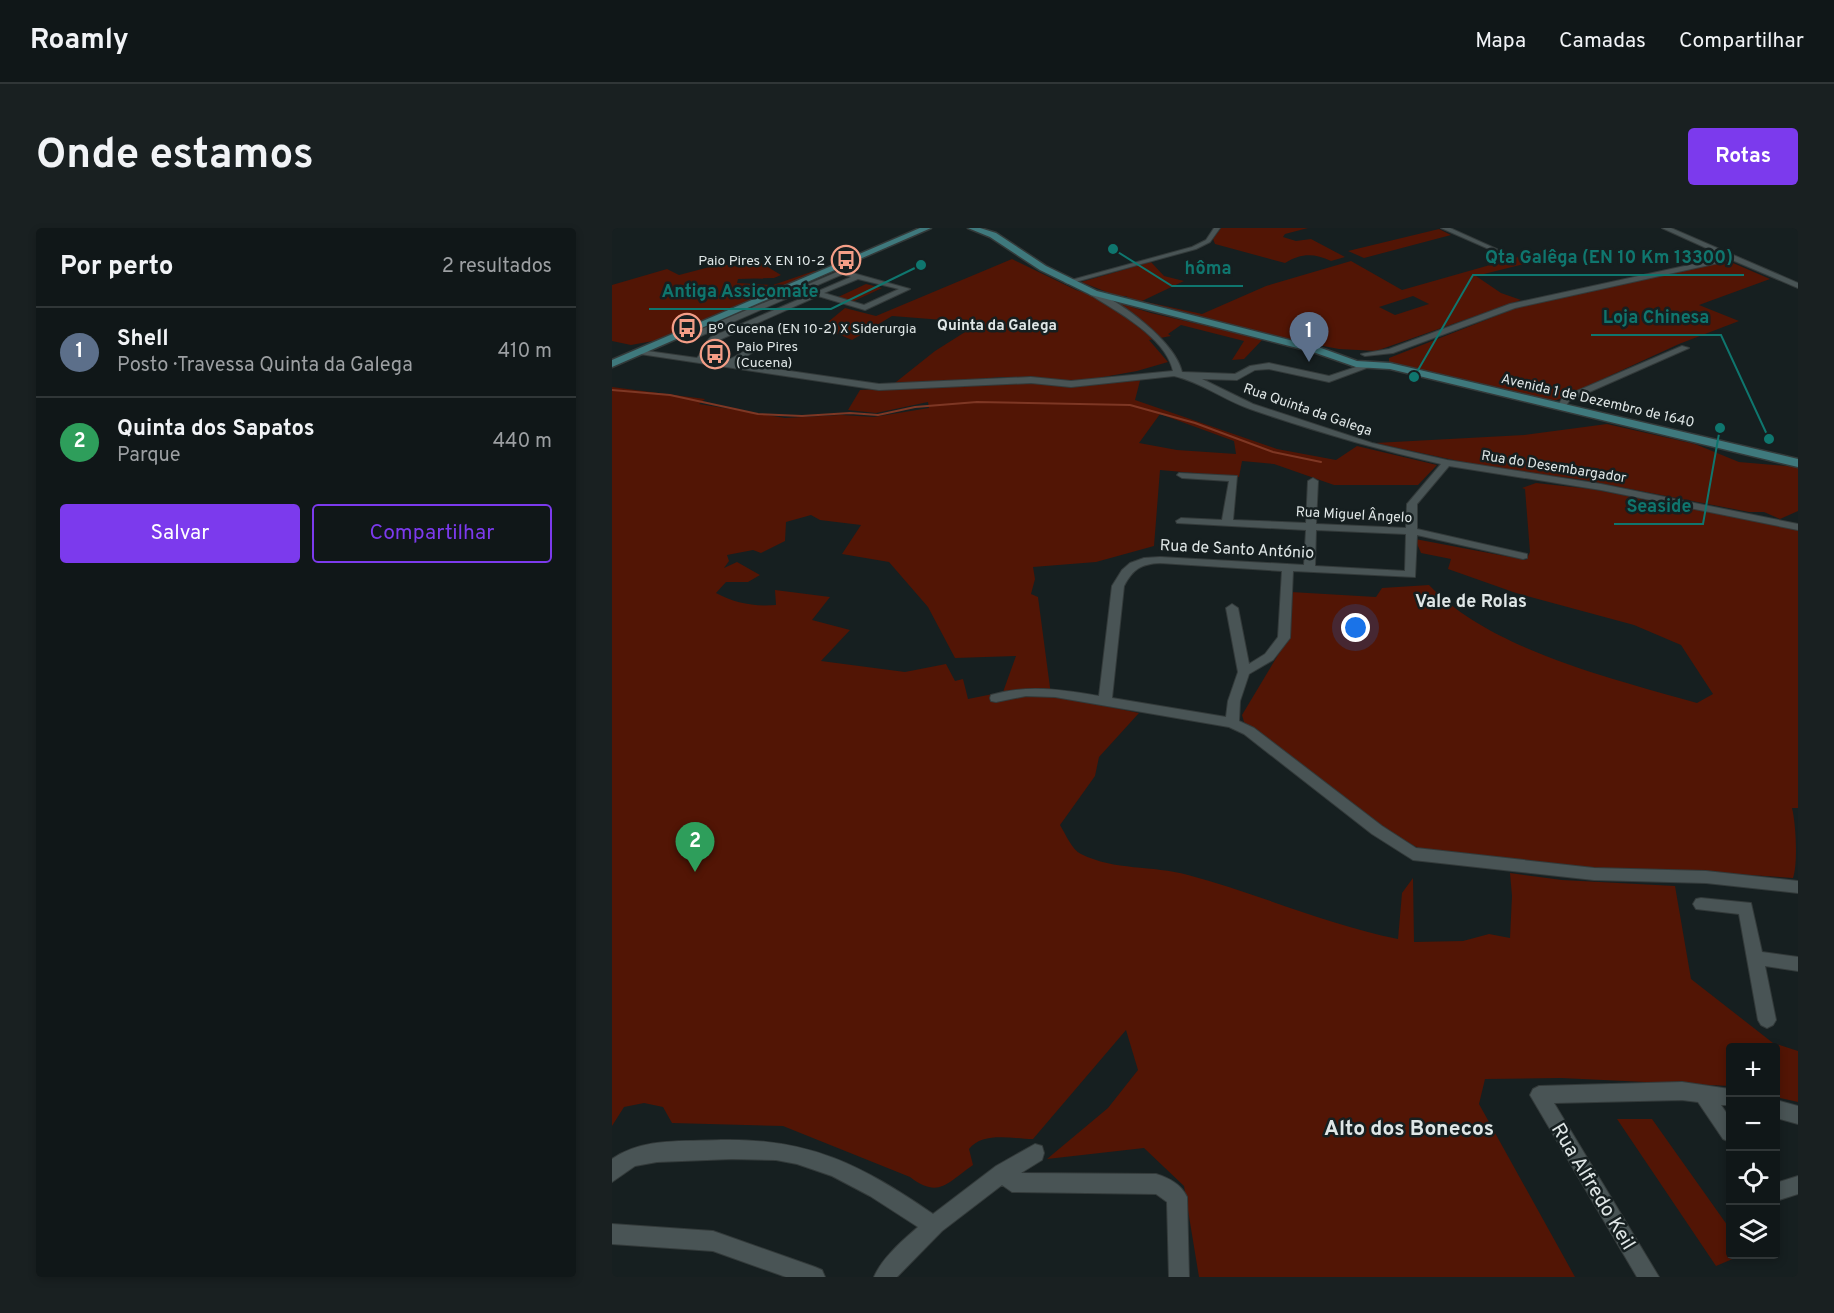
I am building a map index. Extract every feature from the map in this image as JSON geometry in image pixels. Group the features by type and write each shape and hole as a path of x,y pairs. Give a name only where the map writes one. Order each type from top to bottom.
{"main road":[{"path":"612,364 927,228"},
{"path":"914,234 939,228"},
{"path":"972,228 987,232 1068,282 1092,292 1179,317 1352,360 1374,363"},
{"path":"984,228 997,234 1019,253"},
{"path":"1352,360 1374,363"},
{"name":"Avenida 1 de Dezembro de 1640","path":"1374,363 1798,463"}],"street":[{"path":"1068,282 1194,248 1208,241 1217,228"},
{"path":"1444,228 1509,256"},
{"path":"1665,228 1798,286"},
{"path":"1189,376 1237,378 1253,368 1269,366 1329,379 1338,378 1352,360 1390,351 1513,306 1731,258"},
{"path":"693,336 843,272 906,289 865,308 818,294"},
{"path":"700,359 706,354 710,341 858,276"},
{"path":"1092,292 1122,312 1163,345 1178,366 1178,374"},
{"path":"735,318 751,323"},
{"path":"728,364 759,345"},
{"path":"1561,407 1566,399 1685,348"},
{"path":"1374,363 1390,351"},
{"name":"Rua Quinta da Galega","path":"640,352 886,388 985,380 1031,380 1071,384 1178,374 1189,376 1250,406 1369,445 1447,463"},
{"path":"1412,531 1412,504 1447,463"},
{"name":"Rua do Desembargador","path":"1447,463 1613,489 1798,527"},
{"path":"1182,475 1234,478 1227,523"},
{"path":"1309,569 1313,481"},
{"name":"Rua Miguel Ângelo","path":"1181,521 1412,531 1523,555"},
{"name":"Rua de Santo António","path":"1106,702 1118,586 1126,569 1141,561 1160,560 1411,575 1412,531"},
{"path":"1244,672 1269,657 1284,638 1288,567"},
{"path":"1232,608 1244,672 1234,701 1232,723"},
{"path":"996,698 1036,693 1232,723 1249,730 1377,830 1413,854 1594,874 1706,877 1798,887"},
{"path":"1701,904 1746,908 1767,1020"},
{"path":"1756,958 1798,964"},
{"path":"1703,1093 1726,1096"},
{"path":"1703,1093 1726,1126"},
{"name":"Rua Alfredo Keil","path":"1649,1277 1539,1095 1703,1093"},
{"path":"1780,1110 1798,1115"},
{"path":"612,1172 629,1158 649,1153 731,1149 777,1151 834,1168 932,1225"},
{"path":"884,1277 907,1249 932,1225 1003,1173 1035,1153"},
{"path":"1003,1173 1012,1182 1156,1184 1163,1186 1177,1197 1179,1277"},
{"path":"1780,1191 1797,1185"},
{"path":"612,1234 713,1241 814,1277"}],"shaded area":[{"path":"1221,228 1308,228 1285,234 1283,237 1296,241 1311,239 1345,257 1331,261 1308,255 1285,263 1215,244 1213,239"},
{"path":"1439,229 1451,235 1364,258 1348,251"},
{"path":"1543,250 1560,255 1476,276 1501,293 1521,300 1376,351 1339,349 1265,335 1131,300 1126,296 1117,296 1081,282 1151,262 1164,276 1184,281 1142,301 1202,314 1266,286 1351,261 1402,290","holes":["1413,296 1429,304 1395,315 1379,307"]},
{"path":"1012,259 1076,290 1151,313 1263,339 1244,359 1232,360 1244,341 1181,325 1168,334 1171,336 1149,340 1168,362 1137,371 1081,381 1002,377 891,386 935,351 973,327 943,320 892,316 852,340 822,327 845,308 876,316"},
{"path":"756,260 781,275 774,278 738,279 737,283 773,285 814,271 820,272 659,340 631,345 612,341 612,285 667,269 679,275 721,264 739,267"},
{"path":"1723,262 1733,263 1770,279 1699,305 1739,321 1679,344 1557,400 1389,362 1389,358 1524,305"},
{"path":"866,284 882,288 852,302 836,298"},
{"path":"1141,377 1135,400 1277,449 1336,460 1357,446 1437,465 1418,485 1334,485 1274,464 1242,461 1239,477 1160,470 1154,546 1096,562 1033,567 1035,579 1031,594 1038,597 1051,695 1139,713 1099,757 1095,776 1060,825 1078,852 1094,859 1188,875 1344,925 1398,939 1402,893 1413,878 1414,942 1463,941 1489,934 1510,938 1512,896 1510,873 1562,880 1675,886 1691,979 1773,1043 1726,1043 1726,1086 1561,1078 1485,1079 1479,1104 1575,1277 1199,1277 1184,1186 1144,1148 1047,1159 1108,1108 1138,1070 1126,1030 1033,1139 999,1137 975,1143 969,1149 973,1165 949,1183 936,1188 920,1184 910,1177 783,1126 672,1123 663,1107 644,1103 624,1107 612,1126 612,387 705,399 699,404 785,418 841,415 874,417 929,408 928,402 876,413 848,410 860,390 1014,382 1080,386","holes":["1160,414 1234,441 1236,454 1177,450 1139,443","811,515 820,520 861,525 842,554 889,562 928,607 955,658 1016,656 1003,692 968,699 963,679 955,681 946,664 905,672 821,661 850,630 812,620 830,597 775,590 776,605 761,605 745,604 716,593 726,582 748,582 760,575 737,562 724,568 729,561 727,555 753,550 761,553 785,541 786,522"]},
{"path":"1607,424 1695,444 1739,462 1798,467 1798,511 1780,519 1764,512 1749,512 1584,480 1486,467 1375,443 1524,435"},
{"path":"1536,483 1591,489 1798,529 1798,808 1792,808 1796,844 1793,878 1691,871 1585,868 1425,852 1392,833 1244,722 1242,715 1287,640 1291,592 1376,597 1382,588 1429,585 1455,608 1485,627 1519,645 1555,659 1629,684 1697,703 1713,694 1681,645 1634,625 1516,593 1448,569 1451,559 1421,553 1415,539 1526,560 1530,552 1525,489 1522,488"},
{"path":"1780,1045 1798,1051 1798,1102 1780,1098"},
{"path":"1617,1119 1652,1119 1726,1223 1726,1259 1733,1259 1716,1266"}],"waterway":[{"path":"612,390 670,395 758,414 802,416 850,413 878,415 915,407 977,402 1130,405 1195,423 1273,452 1321,462"}],"place":[{"name":"hôma","path":"1113,249"},
{"name":"Paio Pires X EN 10-2","path":"846,260"},
{"name":"Antiga Assicomate","path":"921,265"},
{"name":"Bº Cucena (EN 10-2) X Siderurgia","path":"687,328"},
{"name":"Paio Pires (Cucena)","path":"715,354"},
{"name":"Shell","path":"1309,362"},
{"name":"Qta Galêga (EN 10 Km 13300)","path":"1414,377"},
{"name":"Seaside","path":"1720,428"},
{"name":"Loja Chinesa","path":"1769,439"},
{"name":"Quinta dos Sapatos","path":"695,872"}],"district":[{"name":"Quinta da Galega","path":"997,325"},
{"name":"Vale de Rolas","path":"1471,601"},
{"name":"Alto dos Bonecos","path":"1409,1128"}]}
